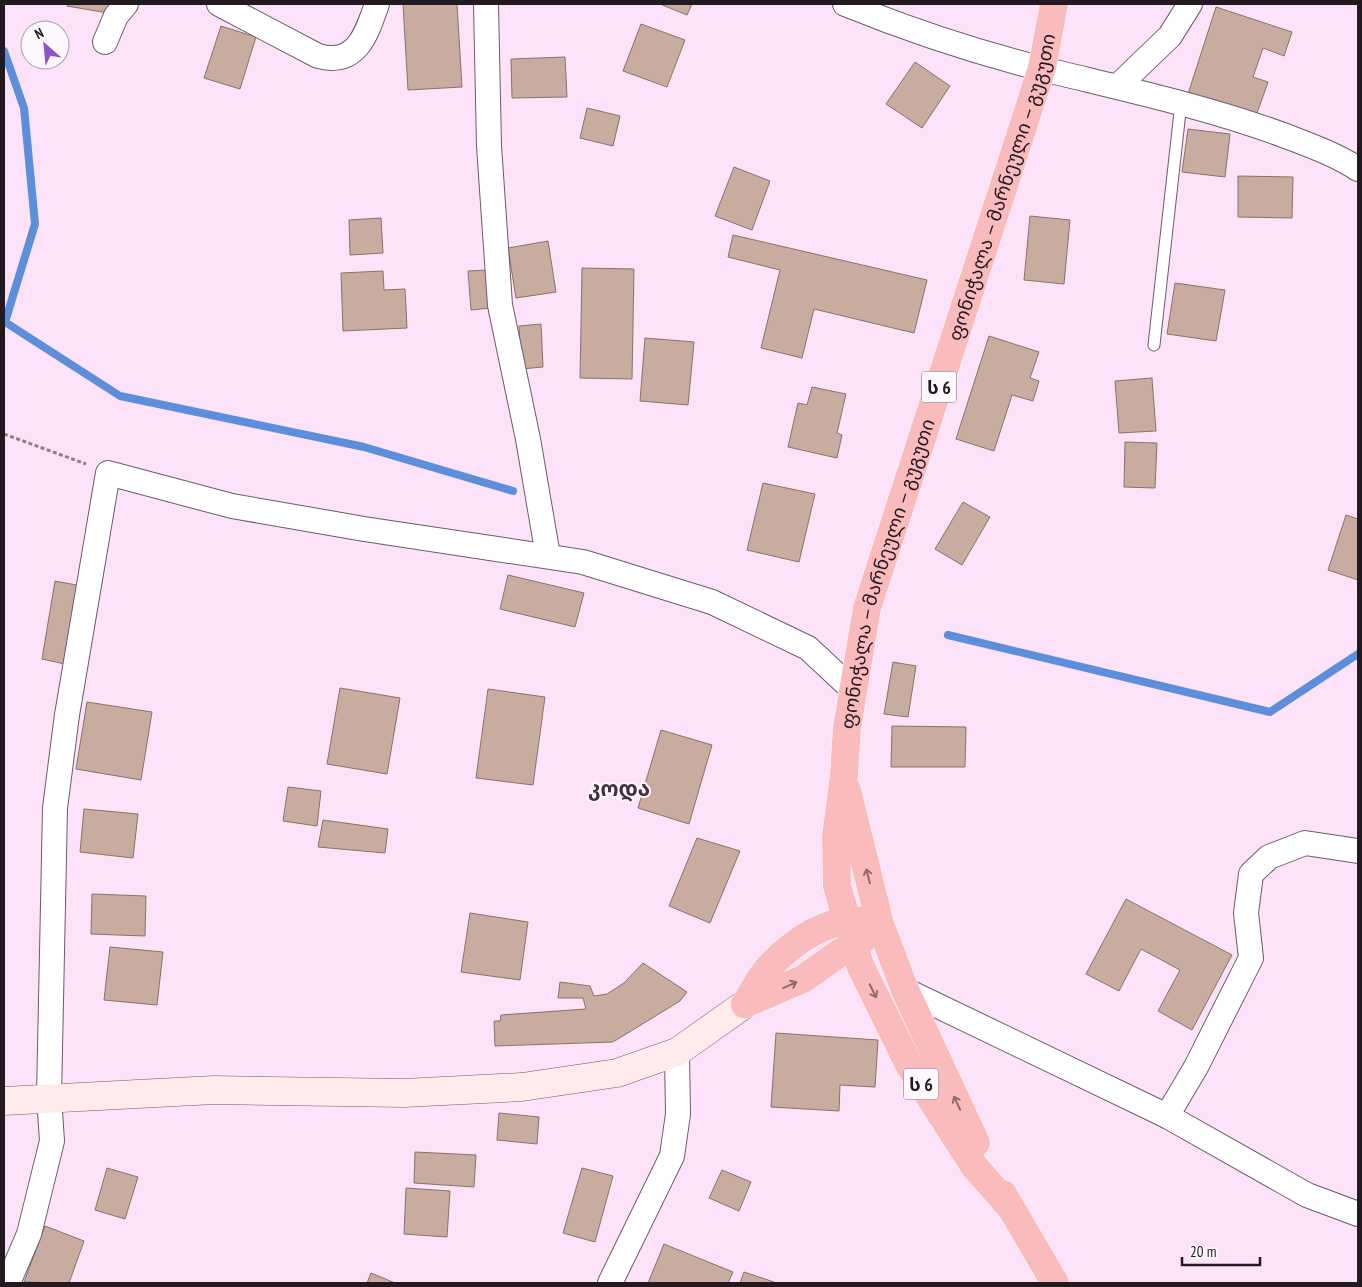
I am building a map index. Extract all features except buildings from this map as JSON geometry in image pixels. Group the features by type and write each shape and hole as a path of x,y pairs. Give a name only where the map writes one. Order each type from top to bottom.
{"highway":[{"name":"ფონიჭალა — მარნეული — გუგუთი","path":"1012,1208 974,1166 909,1065 860,965 837,886 835,870 836,837 844,775 847,728 867,608 1042,68 1054,4"},
{"name":"ფონიჭალა — მარნეული — გუგუთი","path":"844,775 880,924 905,990 984,1161 1055,1283"},
{"path":"807,934 825,899 835,870"},
{"path":"745,1004 770,967 807,934 846,919 880,924"},
{"path":"745,1004 803,979 841,952 854,946 880,924"}],"street":[{"path":"105,42 116,16 126,4"},
{"path":"219,4 318,56 328,58 345,56 358,48 376,4"},
{"path":"486,4 489,146 500,305 528,439 548,556"},
{"path":"845,4 910,30 1042,68 1119,85 1233,116 1339,157 1358,169"},
{"path":"1119,85 1170,36 1190,4"},
{"path":"8,1283 29,1234 52,1141 48,1097 55,808 67,715 108,472 232,506 364,529 583,562 712,602 808,648 853,690"},
{"path":"1167,1116 1196,1067 1251,958 1246,913 1251,874 1268,857 1305,843 1358,851"},
{"path":"905,990 1167,1116 1307,1195 1358,1214"},
{"path":"4,1101 48,1097 214,1090 404,1093 522,1087 617,1074 677,1052 745,1004"},
{"path":"610,1283 672,1156 678,1114 677,1052"}],"lane":[{"path":"1154,345 1181,103"}],"path":[{"path":"4,434 108,472"}],"waterway":[{"path":"4,51 24,108 35,224 5,322 120,396 364,447 513,491"},
{"path":"948,635 1270,712 1358,654"}],"district":[{"name":"კოდა","path":"619,788"}]}
